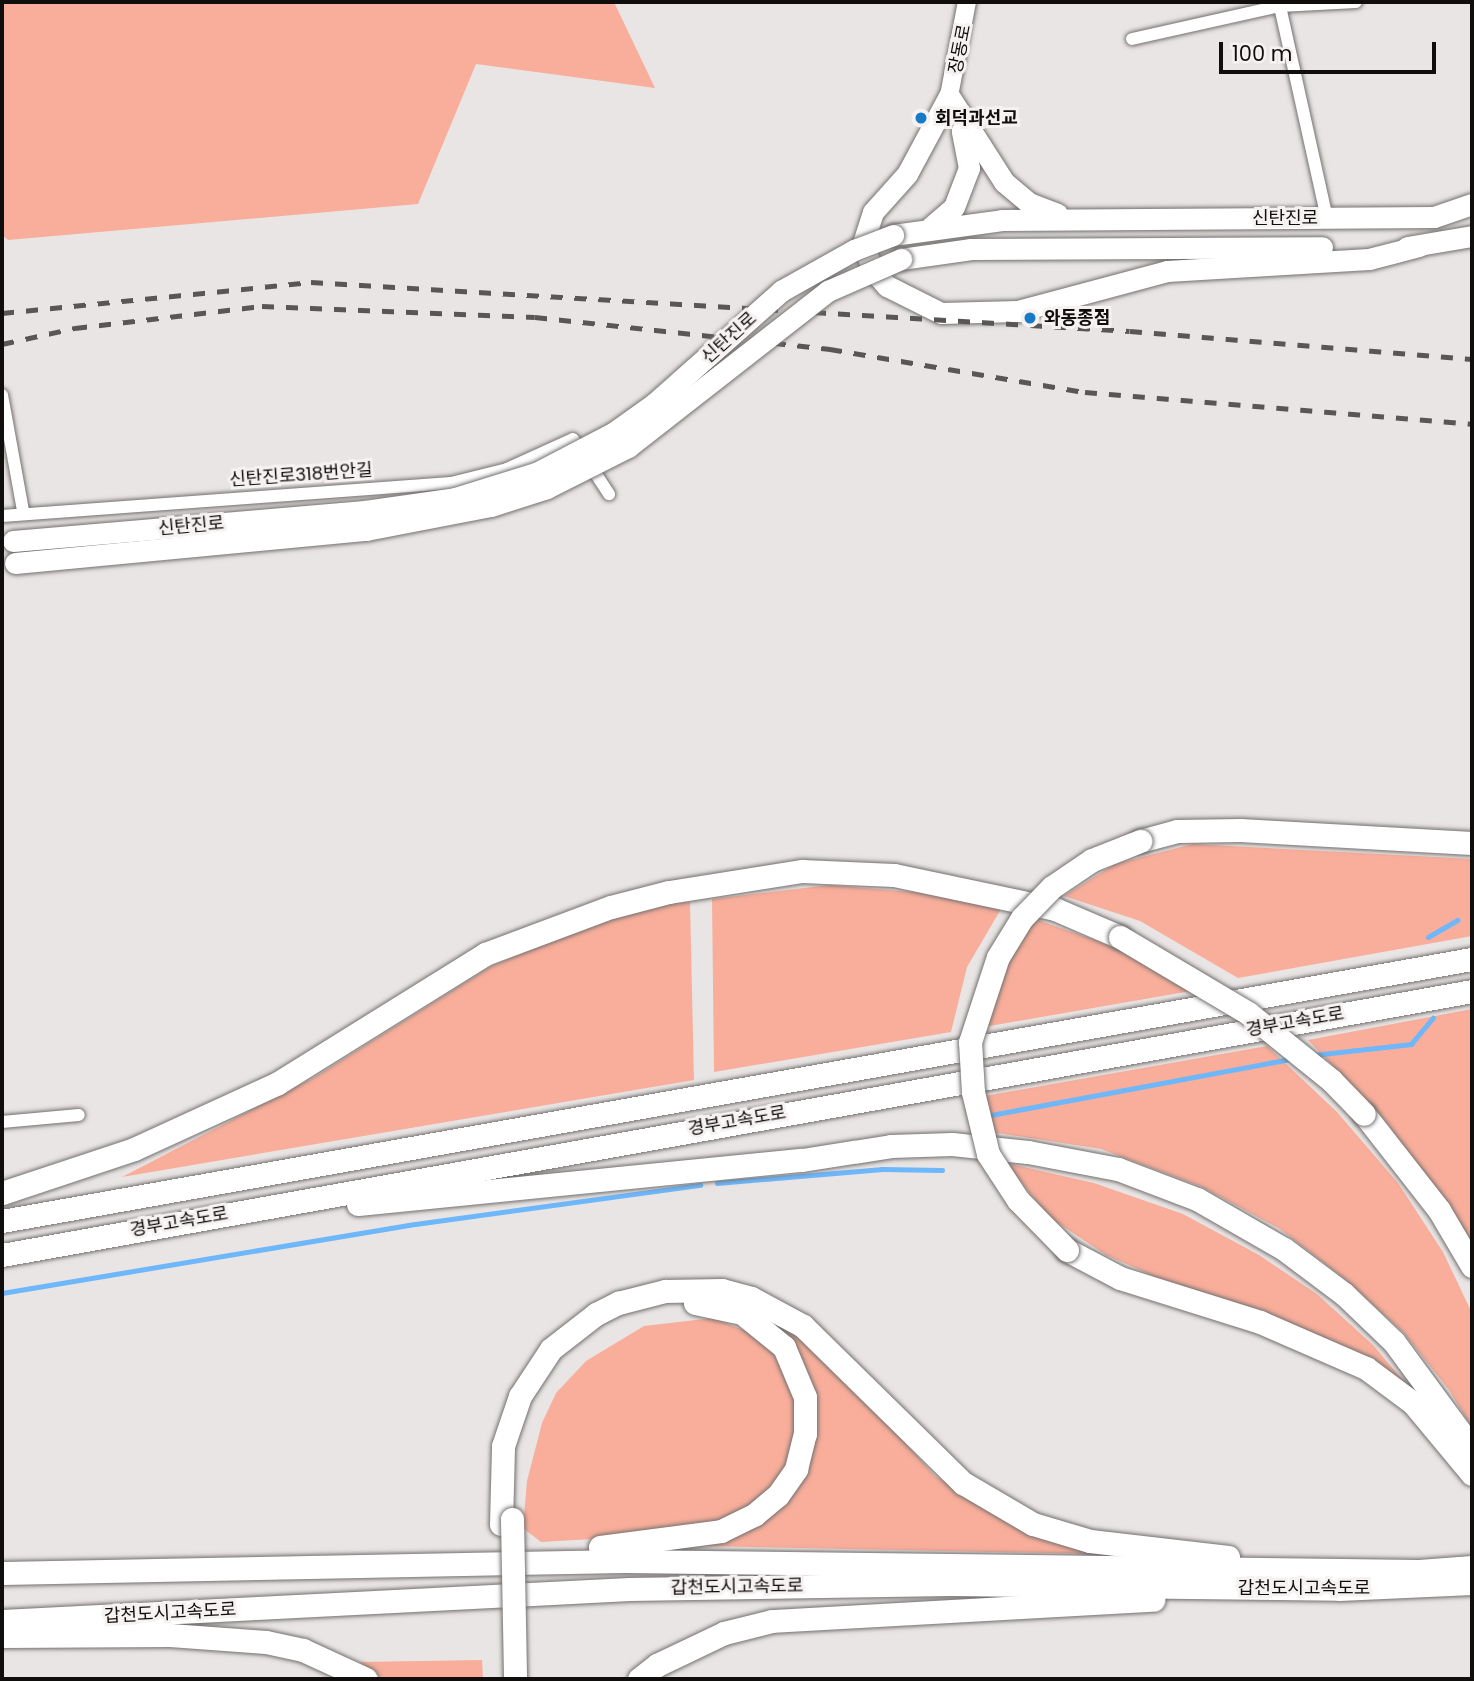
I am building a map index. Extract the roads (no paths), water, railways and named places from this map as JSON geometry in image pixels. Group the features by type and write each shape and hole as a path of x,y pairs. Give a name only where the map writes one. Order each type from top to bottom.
{"highway":[{"path":"1472,843 1240,830 1177,831 1140,841 1092,860 1052,887 1023,918 998,957 970,1042 973,1092 988,1154 1018,1200 1067,1250 1120,1278 1260,1322 1366,1368 1412,1403 1472,1474"},
{"path":"2,1193 134,1149 278,1083 485,954 611,907 669,892 802,871 894,875 1055,909 1120,937 1248,1013 1364,1114 1439,1210 1472,1266"},
{"name":"경부고속도로","path":"2,1221 1472,959"},
{"name":"경부고속도로","path":"2,1255 1472,991"},
{"path":"194,1219 765,1164 891,1146 952,1144 1028,1152 1118,1170 1197,1199 1284,1249 1344,1294 1394,1342 1472,1448"},
{"path":"515,1679 503,1446 520,1396 551,1349 596,1314 618,1303 665,1291 722,1290 751,1298 803,1326 955,1476 1033,1524 1090,1541 1209,1553 1289,1569"},
{"path":"352,1568 666,1542 721,1531 754,1515 778,1495 796,1469 805,1434 805,1397 784,1347 742,1313 692,1302 624,1316 583,1339 548,1374 526,1418 506,1521 503,1679"},
{"name":"갑천도시고속도로","path":"2,1573 624,1561 1419,1571 1472,1567"},
{"name":"갑천도시고속도로","path":"2,1621 642,1589 950,1584 1339,1589 1472,1583"},
{"path":"639,1679 657,1665 724,1633 772,1620 1339,1589"},
{"path":"2,1636 197,1636 303,1650 366,1679"}],"main road":[{"path":"949,96 1004,182 1045,212 1073,218"},
{"path":"931,227 954,206 970,168 969,150 949,96"},
{"path":"949,96 907,174 873,212 863,243 872,269 887,286 941,313 1018,311 1167,271 1369,259 1419,246"},
{"name":"신탄진로","path":"8,541 366,511 455,498 536,473 613,433 655,402 781,291 854,250 893,235 931,227 1073,218 1434,217 1472,204"},
{"name":"신탄진로","path":"8,563 366,530 491,506 547,488 628,447 828,291 901,259 971,248 1419,246 1472,236"}],"street":[{"name":"장동로","path":"949,96 967,2"},
{"path":"1132,39 1280,4 1356,2"},
{"path":"1280,4 1327,218"},
{"path":"2,395 23,511"},
{"name":"신탄진로318번안길","path":"4,515 23,511 451,483 507,469 573,439 609,494"},
{"path":"2,1122 79,1115"}],"waterway":[{"path":"1428,937 1457,920"},
{"path":"1313,1055 1411,1044 1433,1018"},
{"path":"991,1115 1291,1059"},
{"path":"717,1183 882,1169 942,1170"},
{"path":"2,1293 408,1225 700,1185"}],"railway":[{"path":"2,313 311,282 1130,331 1472,359"},
{"path":"2,344 75,328 262,306 535,317 830,349 1085,392 1472,424"}],"place":[{"name":"회덕과선교","path":"921,118"},
{"name":"와동종점","path":"1030,318"}]}
